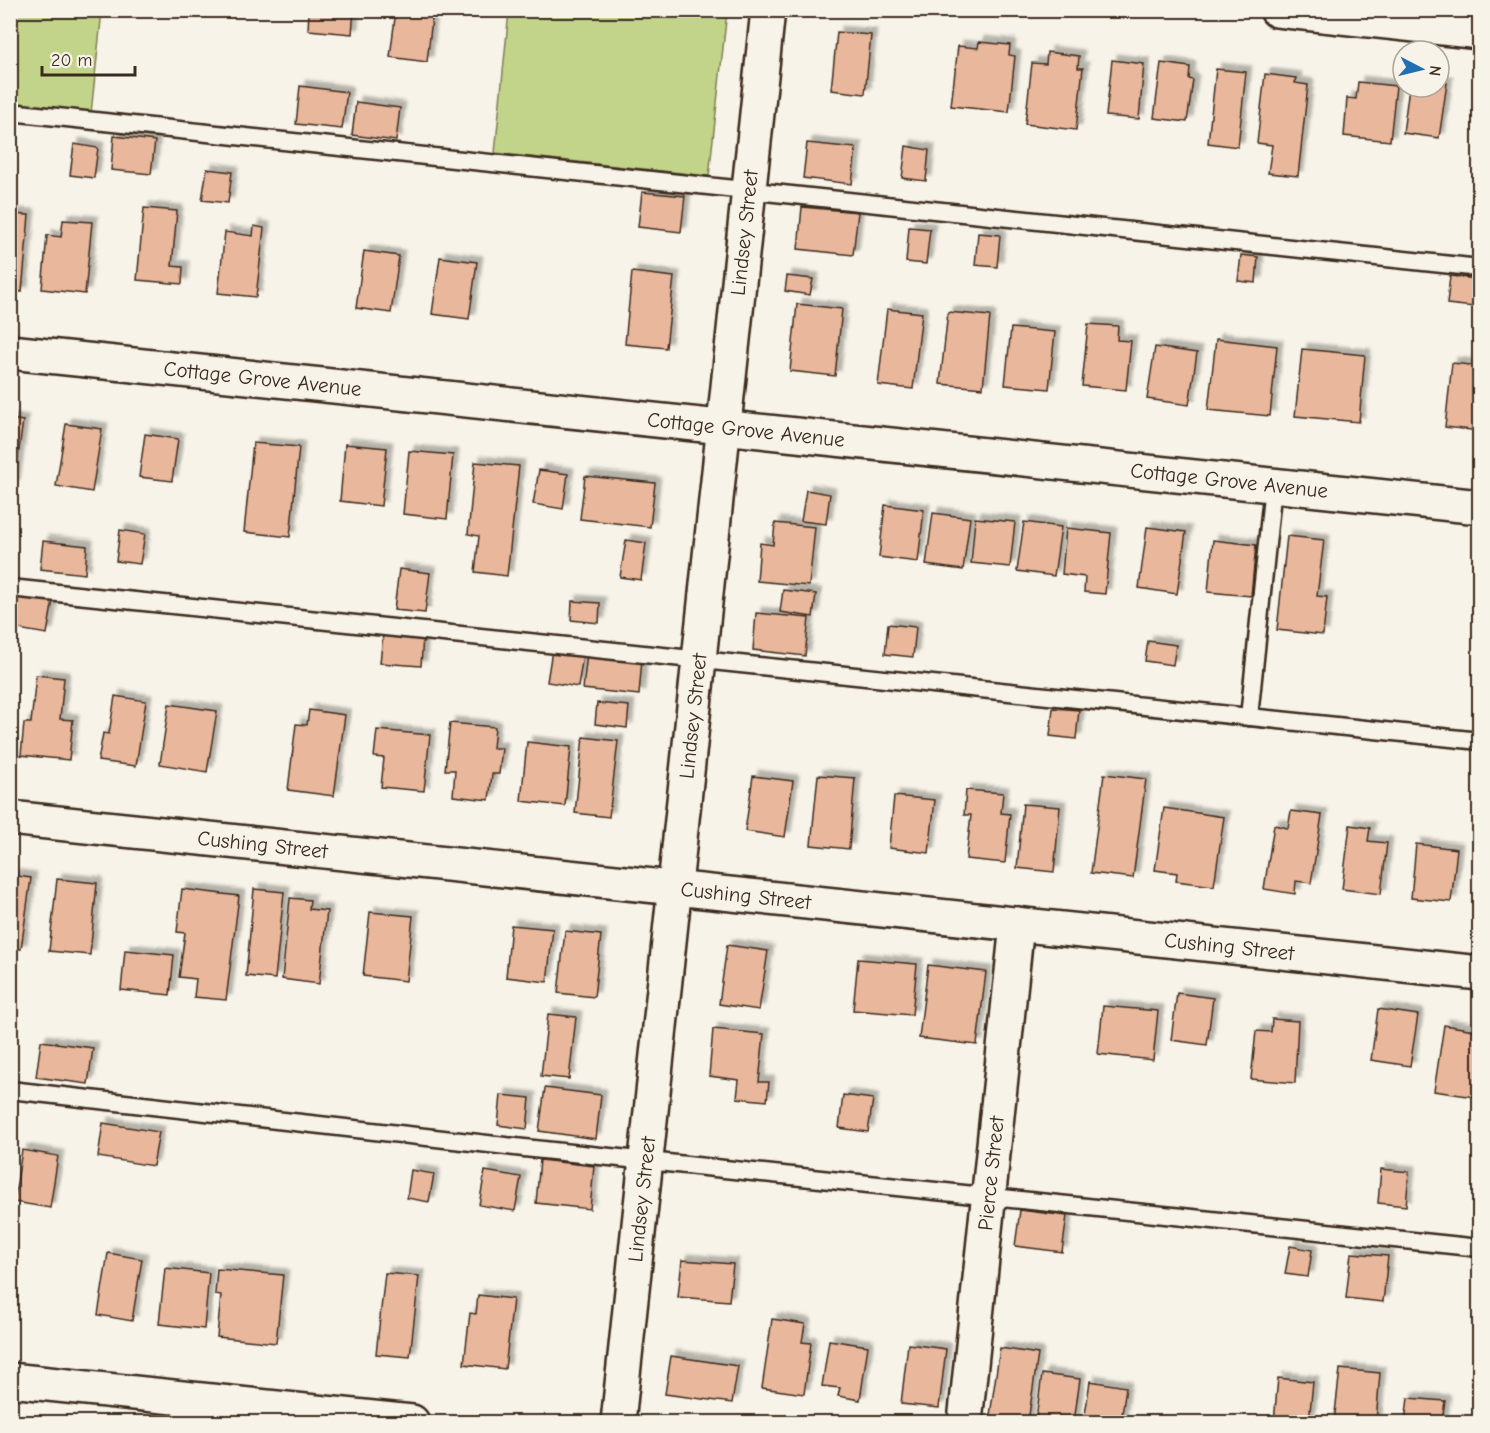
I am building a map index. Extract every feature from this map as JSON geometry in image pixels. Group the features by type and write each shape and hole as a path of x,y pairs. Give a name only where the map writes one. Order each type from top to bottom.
{"street":[{"name":"Lindsey Street","path":"618,1422 673,887 768,10"},
{"path":"1277,10 1479,32"},
{"name":"Cottage Grove Avenue","path":"10,352 1479,507"},
{"name":"Cushing Street","path":"10,818 1479,973"},
{"name":"Pierce Street","path":"965,1422 1017,924"},
{"path":"10,1380 412,1422"}],"lane":[{"path":"10,112 1479,268"},
{"path":"1249,717 1273,486"},
{"path":"10,588 1479,741"},
{"path":"10,1090 1479,1248"}],"green space":[{"path":"11,11 102,11 91,113 11,105"},
{"path":"509,11 727,11 709,176 495,153"}],"building":[{"path":"108,10 148,10 148,15"},
{"path":"309,10 354,10 352,34 308,30"},
{"path":"396,10 433,10 427,62 390,57"},
{"path":"837,32 871,35 865,94 831,90"},
{"path":"979,42 1010,45 1009,55 1015,56 1009,112 951,106 958,46 978,48"},
{"path":"1047,52 1079,56 1078,68 1083,68 1076,130 1025,124 1032,63 1046,64"},
{"path":"1112,60 1144,64 1139,119 1106,116"},
{"path":"1161,63 1190,67 1189,79 1193,80 1187,122 1154,118"},
{"path":"1216,69 1246,72 1238,147 1208,143"},
{"path":"1265,74 1296,78 1295,83 1308,85 1298,176 1268,173 1272,145 1257,143"},
{"path":"1358,82 1391,85 1391,99 1395,99 1390,141 1344,136 1347,98 1356,99"},
{"path":"300,86 347,92 342,129 296,124"},
{"path":"1407,99 1445,99 1439,138 1403,133"},
{"path":"356,102 400,108 396,141 352,135"},
{"path":"114,136 155,141 151,174 111,170"},
{"path":"807,143 856,148 852,184 803,178"},
{"path":"74,144 98,148 94,178 70,175"},
{"path":"906,146 929,150 926,181 902,178"},
{"path":"207,169 232,172 228,203 202,200"},
{"path":"642,192 685,196 681,232 638,227"},
{"path":"802,207 858,212 853,255 798,249"},
{"path":"144,208 177,211 172,266 183,267 182,284 137,280"},
{"path":"10,214 29,215 22,292 10,291"},
{"path":"63,220 92,222 85,294 42,289 47,235 61,237"},
{"path":"254,226 264,228 256,297 218,293 225,232 253,236"},
{"path":"909,227 930,229 926,264 906,262"},
{"path":"978,233 1000,235 997,267 975,265"},
{"path":"364,251 399,256 391,313 356,308"},
{"path":"1241,255 1258,257 1256,283 1238,281"},
{"path":"440,257 477,262 469,319 432,314"},
{"path":"632,272 674,277 666,348 625,344"},
{"path":"787,276 813,279 810,295 785,291"},
{"path":"1450,276 1477,279 1474,307 1447,304"},
{"path":"797,304 842,309 835,376 790,371"},
{"path":"887,309 922,313 913,389 878,385"},
{"path":"948,312 990,316 983,388 940,384"},
{"path":"1088,324 1118,326 1117,340 1131,341 1126,390 1082,386"},
{"path":"1011,328 1055,332 1049,389 1005,385"},
{"path":"1216,339 1277,346 1270,416 1208,410"},
{"path":"1155,347 1197,353 1189,405 1147,399"},
{"path":"1302,349 1365,355 1359,422 1295,416"},
{"path":"1452,363 1480,366 1480,431 1445,427"},
{"path":"10,419 23,421 14,485 10,484"},
{"path":"66,424 102,429 92,492 56,486"},
{"path":"145,434 178,439 172,481 139,477"},
{"path":"253,443 299,447 290,537 244,532"},
{"path":"345,444 387,448 381,506 340,501"},
{"path":"409,451 453,455 447,519 403,514"},
{"path":"475,462 519,466 507,576 475,572 479,536 468,534"},
{"path":"539,470 568,474 563,509 533,504"},
{"path":"585,476 655,483 650,527 580,519"},
{"path":"806,490 830,494 826,524 801,521"},
{"path":"885,505 924,510 918,562 879,557"},
{"path":"933,513 970,518 963,570 926,565"},
{"path":"975,518 1015,522 1010,567 971,563"},
{"path":"1024,522 1061,527 1054,576 1017,571"},
{"path":"775,523 815,527 809,586 757,581 760,543 773,545"},
{"path":"1147,527 1186,532 1177,594 1139,588"},
{"path":"1066,528 1111,533 1105,594 1084,592 1085,577 1062,574"},
{"path":"120,530 145,534 140,564 116,561"},
{"path":"1287,536 1324,540 1317,596 1327,597 1323,635 1277,630"},
{"path":"626,540 646,543 641,580 620,577"},
{"path":"1213,540 1256,545 1251,596 1208,592"},
{"path":"43,541 87,546 85,574 40,569"},
{"path":"399,569 430,573 425,613 394,610"},
{"path":"783,590 816,594 813,617 780,612"},
{"path":"18,594 53,600 47,634 12,628"},
{"path":"572,601 600,603 599,623 571,620"},
{"path":"756,613 809,618 805,656 753,650"},
{"path":"888,624 916,627 913,657 885,654"},
{"path":"383,634 423,637 421,666 380,663"},
{"path":"1148,641 1176,645 1173,665 1145,661"},
{"path":"552,650 583,655 578,687 547,682"},
{"path":"587,653 642,659 639,695 583,689"},
{"path":"36,675 64,678 60,719 73,720 69,760 21,755 24,723 31,723"},
{"path":"115,696 146,701 136,766 98,761 103,733 109,734"},
{"path":"597,703 629,706 627,728 595,724"},
{"path":"169,704 217,711 207,772 160,764"},
{"path":"1053,708 1079,710 1076,739 1050,736"},
{"path":"309,710 345,715 334,796 288,790 296,724 307,725"},
{"path":"450,723 495,727 493,748 502,748 499,774 492,774 489,800 453,796 455,770 445,770"},
{"path":"377,730 430,735 424,791 381,787 384,758 374,757"},
{"path":"583,737 618,741 609,817 575,813"},
{"path":"527,742 571,747 565,806 521,801"},
{"path":"1104,774 1146,779 1133,878 1091,873"},
{"path":"818,775 855,778 849,849 811,845"},
{"path":"753,776 793,781 785,837 745,831"},
{"path":"966,790 1003,793 1001,813 1010,814 1005,863 966,859 971,815 964,815"},
{"path":"894,796 935,800 929,853 889,848"},
{"path":"1023,804 1060,807 1054,872 1017,868"},
{"path":"1164,808 1224,817 1214,886 1176,881 1177,873 1155,870"},
{"path":"1291,811 1322,815 1311,883 1296,881 1295,894 1264,889 1274,825 1288,828"},
{"path":"1350,825 1370,828 1368,841 1387,843 1381,894 1342,889"},
{"path":"1416,844 1457,849 1451,902 1411,898"},
{"path":"10,875 31,878 21,949 10,947"},
{"path":"57,879 97,883 90,955 49,951"},
{"path":"182,889 239,896 226,1000 194,997 196,979 179,977 185,933 177,932"},
{"path":"254,889 284,892 275,979 246,976"},
{"path":"290,898 310,900 309,909 327,911 319,984 282,979"},
{"path":"370,912 413,916 406,981 363,976"},
{"path":"511,925 553,929 547,982 506,977"},
{"path":"565,931 601,935 594,997 558,993"},
{"path":"727,945 768,951 759,1010 719,1004"},
{"path":"125,950 174,955 170,995 121,990"},
{"path":"858,959 917,964 912,1015 853,1010"},
{"path":"928,965 986,972 977,1045 919,1038"},
{"path":"1177,993 1213,998 1207,1045 1171,1040"},
{"path":"1103,1006 1158,1011 1153,1060 1098,1054"},
{"path":"1378,1009 1418,1015 1410,1066 1371,1060"},
{"path":"548,1014 576,1017 569,1079 541,1076"},
{"path":"1272,1019 1298,1021 1295,1083 1251,1079 1256,1031 1271,1032"},
{"path":"1444,1025 1480,1031 1480,1056 1474,1097 1434,1091"},
{"path":"713,1029 764,1034 759,1082 769,1082 767,1101 737,1098 739,1080 709,1076"},
{"path":"41,1041 93,1048 88,1084 36,1077"},
{"path":"545,1088 601,1095 596,1139 539,1131"},
{"path":"501,1095 530,1098 527,1129 498,1125"},
{"path":"843,1095 873,1099 868,1132 839,1128"},
{"path":"103,1123 159,1132 153,1166 98,1157"},
{"path":"22,1150 58,1156 50,1208 14,1202"},
{"path":"540,1160 594,1166 590,1209 536,1203"},
{"path":"1381,1169 1409,1172 1406,1206 1378,1203"},
{"path":"411,1170 434,1174 429,1202 407,1198"},
{"path":"485,1171 521,1177 515,1211 479,1205"},
{"path":"1020,1210 1067,1216 1062,1252 1015,1246"},
{"path":"1290,1246 1312,1250 1308,1277 1285,1274"},
{"path":"108,1253 142,1259 132,1321 98,1315"},
{"path":"1351,1253 1388,1256 1383,1302 1346,1298"},
{"path":"682,1260 733,1264 729,1301 678,1297"},
{"path":"165,1268 209,1273 204,1329 159,1324"},
{"path":"217,1269 283,1275 276,1343 217,1337 221,1295 215,1294"},
{"path":"385,1273 419,1276 410,1357 376,1354"},
{"path":"478,1295 513,1299 505,1369 464,1364 470,1313 476,1314"},
{"path":"772,1319 805,1324 802,1342 811,1343 804,1394 762,1388"},
{"path":"829,1340 868,1346 860,1400 838,1396 840,1388 822,1386"},
{"path":"908,1344 946,1349 939,1408 901,1404"},
{"path":"1000,1348 1038,1354 1028,1422 989,1422"},
{"path":"671,1356 738,1366 732,1403 665,1394"},
{"path":"1340,1369 1380,1373 1376,1422 1334,1422"},
{"path":"1042,1374 1080,1379 1074,1422 1036,1419"},
{"path":"1278,1378 1313,1382 1309,1422 1274,1422"},
{"path":"1090,1381 1126,1387 1121,1422 1084,1422"},
{"path":"1408,1398 1445,1401 1442,1422 1405,1422"}]}
